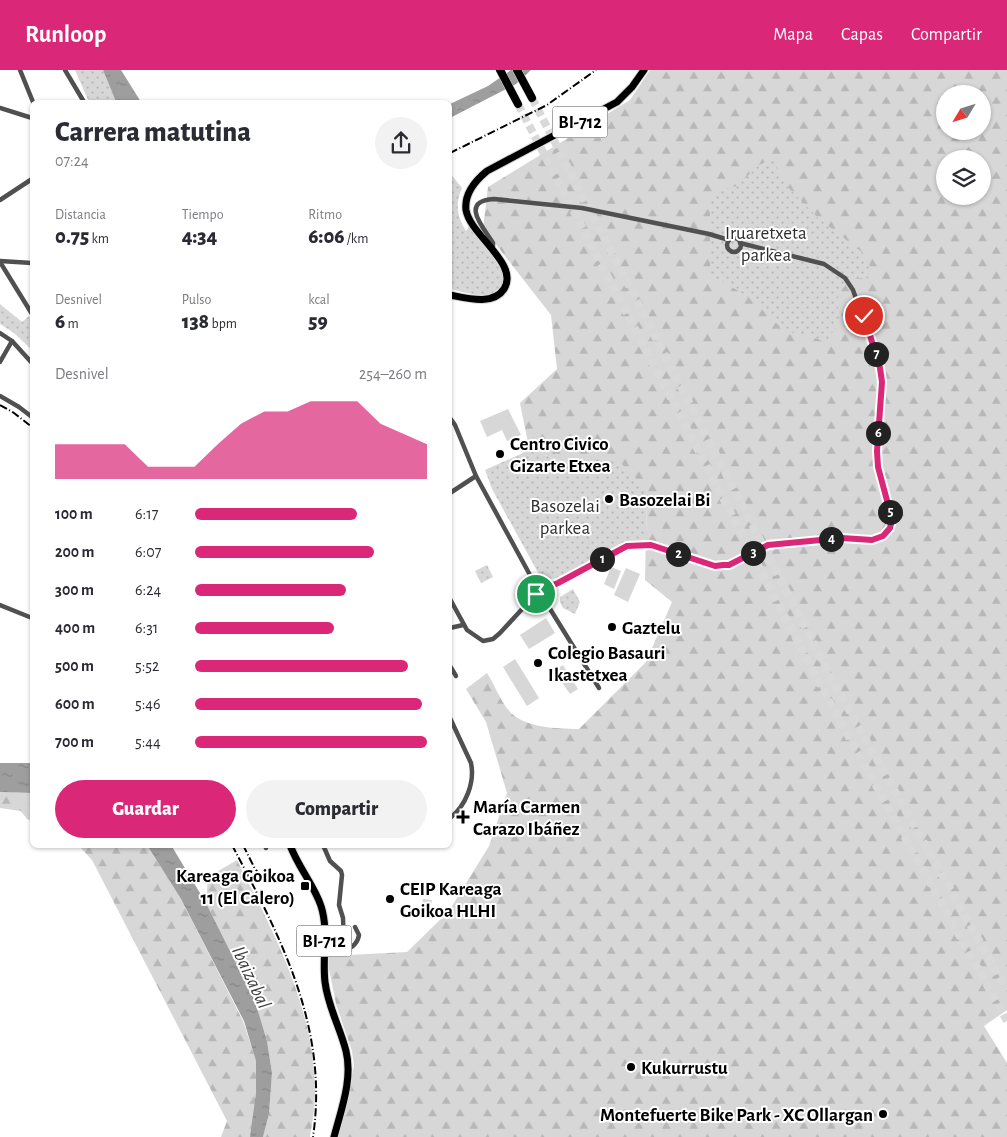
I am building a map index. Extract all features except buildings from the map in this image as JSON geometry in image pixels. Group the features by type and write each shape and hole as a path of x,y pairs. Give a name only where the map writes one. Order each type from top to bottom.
{"highway":[{"path":"500,70 516,100"},
{"path":"517,70 532,98"}],"main road":[{"name":"BI-712","path":"452,295 484,299 493,298 504,290 508,278 504,265 471,224 466,207 469,193 478,178 487,171 617,102 632,87 644,70"},
{"name":"BI-712","path":"291,848 302,872 316,894 323,914 323,968 326,992 348,1061 345,1091 334,1137"}],"street":[{"path":"20,70 32,100"},
{"path":"65,70 83,100"},
{"path":"0,108 30,117"},
{"path":"0,200 30,183"},
{"path":"490,248 493,246 493,243 476,216 475,210 478,203 482,200 494,199 582,208 709,234 729,240 736,238 740,243 824,264 845,278 853,290 880,368 882,399 877,451 878,467 892,519 890,528 883,536 872,540 842,538 768,545 729,565 715,566 651,545 627,546 546,588"},
{"path":"729,240 726,246 730,252 737,251 740,248 740,243"},
{"path":"0,262 30,263"},
{"path":"0,262 30,311"},
{"path":"0,333 12,341 30,361"},
{"path":"0,362 12,341"},
{"path":"0,396 20,407 30,415"},
{"path":"452,422 476,476 536,586 534,591 536,594"},
{"path":"452,492 476,476"},
{"path":"536,586 542,585 546,588"},
{"path":"542,596 545,594 546,588"},
{"path":"536,594 542,596 599,688"},
{"path":"452,603 466,630 472,636 482,641 493,639 536,594"},
{"path":"0,604 30,617"},
{"path":"452,627 463,624"},
{"path":"452,669 456,676"},
{"path":"452,723 471,763 472,777 469,791 462,806 452,816"},
{"path":"324,848 330,861 341,871 342,875 339,905 343,918 344,944 346,949 352,947 358,940 359,935 355,928"}],"green space":[{"path":"75,70 103,70 115,100 88,100"},
{"path":"650,70 1007,70 1007,1010 984,1026 1007,1063 1007,1137 338,1137 354,1066 352,1051 336,1004 329,969 329,956 407,952 449,911 489,846 507,793 486,722 466,689 487,673 506,707 520,720 540,726 579,729 646,662 672,602 645,580 647,490 607,461 594,474 576,464 557,460 529,448 520,403 557,369 551,315 483,228 488,187 630,100"},
{"name":"Iruaretxeta parkea","path":"773,158 784,183 818,218 862,252 869,263 870,277 851,281 846,284 840,293 836,304 842,318 825,343 785,329 748,297 710,275 710,195 737,186 759,165"},
{"path":"452,176 462,188 458,200 458,210 463,226 466,231 471,224 502,263 505,285 493,295 484,297 452,289"},
{"path":"0,304 22,322 29,316 30,348 14,333 0,324"},
{"path":"508,409 521,435 507,441 502,430 487,437 480,421"},
{"name":"Basozelai parkea","path":"529,448 557,460 576,464 594,474 607,461 618,460 647,490 646,540 626,543 557,578 546,580 541,578 492,489 485,470 523,453"},
{"path":"487,565 493,577 481,583 475,571"},
{"path":"611,567 621,571 614,589 604,584"},
{"path":"626,568 640,574 628,602 614,595"},
{"path":"573,589 580,602 575,614 563,608 560,602 560,597"},
{"path":"546,618 555,633 529,649 520,635"},
{"path":"515,659 539,698 527,706 503,667"},
{"path":"563,665 578,689 570,694 554,671"},
{"path":"0,792 30,793 30,820 21,811 0,808"},
{"path":"81,848 149,848 181,899 243,1021 256,1060 256,1093 252,1137 221,1137 227,1121 92,860"},
{"path":"237,860 278,944 301,1003 313,1064 315,1100 310,1137 263,1137 269,1114 272,1073 267,1041 255,1001 206,903 208,877"},
{"path":"423,899 432,900 429,918 420,917"}],"water":[{"path":"103,70 121,70 140,100 115,100"},
{"path":"511,70 531,70 516,84 452,117 452,103 488,86"},
{"path":"0,763 30,763 30,793 0,792"},
{"path":"149,848 173,848 206,903 255,1001 267,1041 272,1073 269,1114 263,1137 250,1137 256,1093 256,1061 244,1021 181,899"}],"tunnel":[{"path":"532,98 836,687 1007,990"},
{"path":"518,104 824,692 1007,1021"}],"railway":[{"path":"452,152 547,105 596,70"},
{"path":"0,405 30,425"},
{"path":"234,848 268,915 283,950 297,985 307,1021 314,1058 316,1097 313,1137"},
{"path":"244,848 265,883"}],"place":[{"name":"Centro Civico Gizarte Etxea","path":"500,454"},
{"name":"Basozelai Bi","path":"609,499"},
{"name":"Gaztelu","path":"612,627"},
{"name":"Colegio Basauri Ikastetxea","path":"538,663"},
{"name":"María Carmen Carazo Ibáñez","path":"463,817"},
{"name":"Kareaga Goikoa 11 (El Calero)","path":"305,886"},
{"name":"CEIP Kareaga Goikoa HLHI","path":"390,899"},
{"name":"Kukurrustu","path":"631,1067"},
{"name":"Montefuerte Bike Park - XC Ollargan","path":"883,1114"}],"route":[{"path":"536,594 538,596 543,595 546,592 546,588 627,546 651,545 715,566 729,565 768,545 842,538 872,540 883,536 890,528 892,519 878,467 877,451 882,382 880,368 864,316"}],"water label":[{"name":"Ibaizabal","path":"252,977"}]}
